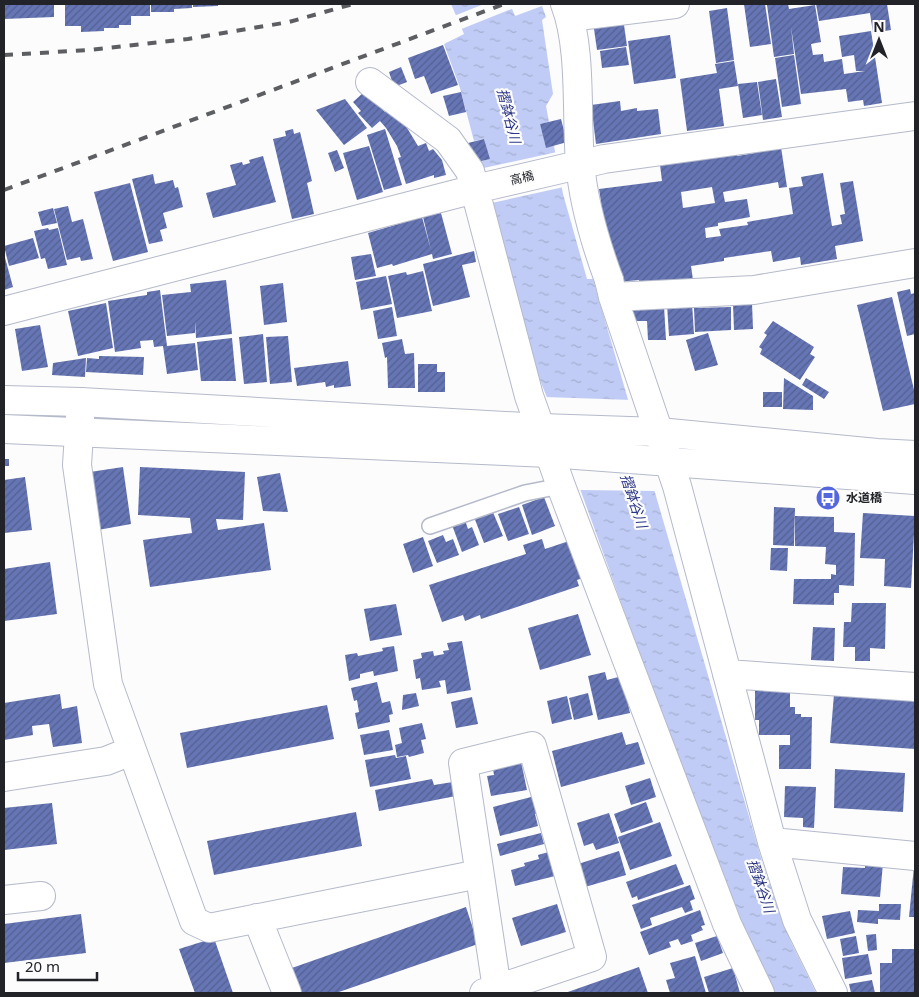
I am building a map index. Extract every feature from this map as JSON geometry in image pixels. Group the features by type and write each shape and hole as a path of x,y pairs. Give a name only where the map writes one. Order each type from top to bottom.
{"street":[{"path":"675,4 568,10 575,60 570,166 586,206 611,288 659,461 677,486 772,842 797,920 833,993"},
{"path":"370,82 448,140 470,171 479,188 529,396 552,441 561,486 727,924 760,993"},
{"name":"高橋","path":"4,311 570,166 604,159 915,116"},
{"path":"611,288 754,290 915,263"},
{"path":"4,400 81,402 552,441 659,461 915,480"},
{"path":"81,402 77,465 108,684 194,922 209,928 479,874"},
{"path":"4,429 552,441 650,432 915,455"},
{"path":"727,674 915,688"},
{"path":"532,746 592,957 493,992 479,874 463,763 532,746"},
{"path":"4,777 106,761 132,751"},
{"path":"772,842 915,856"},
{"path":"4,900 41,896"},
{"path":"258,918 287,993"}],"lane":[{"path":"430,526 525,493 561,486"}],"water":[{"name":"摺鉢谷川","path":"451,4 510,4 515,16 542,6 546,17 542,20 553,94 546,106 549,122 540,124 546,147 554,146 563,194 587,279 593,279 764,868 791,942 816,993 771,993 732,910 548,400 511,308 479,162 489,159 484,139 474,141 460,88 444,44 464,34"}],"pier":[{"path":"484,4 513,4 514,8 459,30 454,16"},
{"path":"557,152 564,187 487,204 479,169"},
{"path":"545,397 632,400 658,491 579,490"}],"building":[{"path":"4,4 54,4 54,17 4,19"},
{"path":"65,4 150,4 150,16 131,16 131,25 119,25 119,28 104,28 104,31 81,32 81,26 65,26"},
{"path":"151,4 192,4 192,8 174,9 174,12 151,12"},
{"path":"193,4 218,4 218,6 193,7"},
{"path":"744,4 765,4 771,44 750,47"},
{"path":"788,4 789,9 815,5 821,42 811,44 813,55 823,54 824,62 842,59 844,74 865,71 856,71 854,55 842,57 839,36 871,31 882,103 864,106 863,100 848,102 846,89 801,94 791,27 794,54 774,57 767,5"},
{"path":"816,4 887,4 891,30 873,33 870,13 819,21"},
{"path":"727,8 734,60 716,63 709,11"},
{"path":"623,18 627,46 597,50 593,22"},
{"path":"670,35 676,78 634,84 628,41"},
{"path":"443,45 458,85 431,94 424,76 415,79 408,58"},
{"path":"626,47 629,65 602,68 600,51"},
{"path":"794,55 801,104 782,107 775,58"},
{"path":"734,61 738,86 719,89 724,126 687,131 680,79 717,73 715,64"},
{"path":"401,67 407,82 394,87 389,72"},
{"path":"776,79 782,117 763,120 758,82"},
{"path":"757,82 762,115 743,118 738,84"},
{"path":"364,92 385,112 390,107 401,118 418,146 426,143 429,151 433,149 442,160 446,175 434,178 434,175 406,184 398,158 401,157 397,146 386,128 380,121 372,128 358,113 361,111 353,102"},
{"path":"461,92 466,112 449,116 443,96"},
{"path":"345,99 367,128 344,145 316,110"},
{"path":"620,101 621,111 637,108 637,111 658,109 661,134 596,144 591,105"},
{"path":"561,119 567,142 546,148 540,124"},
{"path":"293,129 294,134 300,132 312,181 307,183 314,214 292,219 273,139 286,136 285,131"},
{"path":"385,129 402,185 384,190 367,135"},
{"path":"484,139 490,159 469,164 464,144"},
{"path":"369,146 383,192 357,200 343,153"},
{"path":"781,147 787,187 779,188 778,182 723,192 725,202 747,199 750,217 718,223 718,226 705,228 706,238 721,236 719,229 748,225 747,222 793,214 789,188 803,186 801,177 823,173 832,226 842,224 840,215 845,214 840,183 853,181 863,241 835,246 837,259 801,265 800,257 773,262 771,251 724,258 724,261 691,266 693,280 640,288 639,280 618,282 606,237 599,189 662,181 660,165 737,153 737,156 755,153 754,151","holes":["712,187 715,203 683,208 681,192"]},
{"path":"337,150 344,168 335,172 328,153"},
{"path":"263,156 276,202 213,218 206,193 236,185 230,165 242,162 243,165 250,163 249,160"},
{"path":"153,174 155,184 173,180 175,188 178,187 183,207 163,213 167,228 160,230 163,241 149,244 132,179"},
{"path":"130,183 148,252 113,261 94,192"},
{"path":"68,206 72,222 83,219 93,259 81,261 80,257 67,260 54,209"},
{"path":"53,208 57,223 42,226 38,212"},
{"path":"441,213 452,254 433,259 432,254 393,266 392,264 377,268 368,233 422,217 431,250 423,217"},
{"path":"48,228 49,230 58,228 67,265 48,269 45,258 41,259 34,231"},
{"path":"33,238 39,258 9,266 4,246"},
{"path":"474,251 476,262 462,265 470,297 433,306 423,264"},
{"path":"4,254 13,287 4,290"},
{"path":"371,254 376,276 355,280 351,257"},
{"path":"423,271 432,311 397,318 388,276 406,272 407,275"},
{"path":"386,276 392,304 361,310 356,282"},
{"path":"226,280 232,334 196,338 195,321 195,333 167,336 162,295 191,292 190,284"},
{"path":"283,283 287,322 264,325 260,286"},
{"path":"910,289 911,294 915,293 915,334 907,336 897,292"},
{"path":"160,290 167,346 195,343 198,370 167,374 163,346 154,347 153,340 140,341 141,348 115,352 108,301 147,295 147,292"},
{"path":"892,297 915,394 915,404 883,411 857,305"},
{"path":"106,303 113,348 78,356 68,311"},
{"path":"692,303 694,334 669,336 667,304"},
{"path":"752,303 753,329 734,330 733,304"},
{"path":"631,304 664,306 666,340 648,340 647,321 632,321"},
{"path":"392,307 397,336 378,339 373,311"},
{"path":"731,307 731,330 695,332 694,308"},
{"path":"773,321 814,347 810,354 815,357 800,380 760,354 762,349 759,347 767,335 764,333"},
{"path":"40,325 48,367 22,371 15,329"},
{"path":"708,333 718,365 695,371 686,340"},
{"path":"263,334 267,382 244,384 239,337"},
{"path":"288,336 292,382 270,384 266,337"},
{"path":"232,338 236,381 201,381 197,342"},
{"path":"402,339 405,354 414,353 415,388 388,388 387,357 385,358 382,343"},
{"path":"99,356 144,357 143,375 86,372 87,358 99,359"},
{"path":"86,358 85,377 52,375 53,363"},
{"path":"348,361 351,386 334,388 334,385 326,387 325,382 297,386 294,368"},
{"path":"418,364 437,364 437,372 445,372 445,392 418,392"},
{"path":"784,378 813,396 813,410 783,409"},
{"path":"806,378 829,392 824,399 802,385"},
{"path":"763,392 782,392 782,407 763,407"},
{"path":"4,459 9,459 9,466 4,466"},
{"path":"123,467 131,524 98,530 90,472"},
{"path":"140,467 245,472 243,520 216,519 218,530 264,523 271,570 150,587 143,540 192,533 190,518 138,515"},
{"path":"280,473 288,512 263,511 257,477"},
{"path":"25,477 32,530 4,533 4,480"},
{"path":"544,497 555,526 532,535 522,505"},
{"path":"519,507 529,534 508,541 498,514"},
{"path":"774,507 795,508 794,546 773,545"},
{"path":"492,510 503,536 484,543 474,517"},
{"path":"863,513 915,516 911,588 884,586 885,559 860,558"},
{"path":"795,516 834,517 834,532 855,533 854,586 839,585 839,593 834,593 834,605 793,604 794,579 831,579 831,574 836,575 836,565 825,564 826,547 795,546"},
{"path":"465,520 468,529 472,527 479,545 462,552 452,525"},
{"path":"443,535 446,542 453,539 459,555 437,563 428,541"},
{"path":"423,537 433,566 413,573 403,544"},
{"path":"542,539 545,549 569,541 583,575 577,580 579,586 481,619 480,615 465,621 463,615 442,622 429,585 526,554 523,545"},
{"path":"771,548 788,548 787,571 770,570"},
{"path":"50,562 57,614 4,621 4,569"},
{"path":"852,603 886,603 885,649 870,648 870,661 855,661 855,647 843,647 844,622 851,622"},
{"path":"396,604 402,635 370,641 364,609"},
{"path":"578,614 591,655 540,670 528,628"},
{"path":"813,627 835,628 834,661 811,660"},
{"path":"462,641 471,690 447,694 445,680 439,681 441,687 422,690 420,678 416,679 413,660 422,658 421,653 433,651 434,656 444,654 443,651 449,650 447,643"},
{"path":"394,646 398,671 374,676 373,671 360,674 360,678 349,681 345,655 357,653 358,656 383,651 382,648"},
{"path":"605,672 607,680 622,676 630,713 598,720 588,676"},
{"path":"377,682 382,703 390,701 393,714 389,715 390,722 358,729 355,713 359,712 357,700 354,701 351,688"},
{"path":"755,687 790,688 790,707 795,707 795,714 801,714 801,717 812,717 811,769 779,769 779,745 790,745 790,735 759,735 759,720 755,720"},
{"path":"416,693 419,706 402,710 403,695"},
{"path":"588,693 593,715 574,720 569,698"},
{"path":"60,694 62,709 77,706 82,743 53,747 49,724 32,726 33,735 4,740 4,703"},
{"path":"834,694 915,700 915,749 830,743"},
{"path":"567,696 572,719 552,724 547,701"},
{"path":"472,697 478,724 456,728 451,702"},
{"path":"327,705 334,739 187,768 180,733"},
{"path":"422,723 426,739 421,740 424,753 409,757 408,755 397,757 395,745 402,743 399,728"},
{"path":"389,730 393,750 364,755 360,735"},
{"path":"622,732 626,745 638,742 645,764 561,787 552,751"},
{"path":"395,755 396,758 406,756 411,779 370,787 365,760"},
{"path":"520,757 527,790 491,796 487,776 494,775 492,763"},
{"path":"835,769 905,773 903,812 834,808"},
{"path":"650,778 656,797 631,805 625,786"},
{"path":"432,779 434,785 453,782 456,796 379,811 375,790"},
{"path":"785,786 816,787 814,828 803,827 803,818 784,817"},
{"path":"535,796 539,812 535,814 538,826 500,836 493,807"},
{"path":"646,802 653,822 621,833 614,814"},
{"path":"52,803 57,844 4,850 4,808"},
{"path":"356,812 362,846 214,875 207,841"},
{"path":"609,813 619,843 596,850 593,843 584,846 577,823"},
{"path":"660,822 672,856 630,870 618,837"},
{"path":"541,833 544,844 500,856 497,844"},
{"path":"552,851 559,875 515,886 511,870 525,866 524,863 539,859 538,855"},
{"path":"619,851 626,875 585,887 578,864"},
{"path":"865,862 883,863 880,897 841,894 843,867 865,868"},
{"path":"676,864 684,884 638,900 637,896 632,898 626,882"},
{"path":"914,866 915,917 909,917"},
{"path":"690,885 695,899 690,901 693,910 685,913 682,907 650,918 652,925 641,929 632,905"},
{"path":"557,904 566,932 521,946 512,918"},
{"path":"879,904 901,904 900,920 878,919 878,924 857,922 858,910 879,911"},
{"path":"466,907 478,944 336,993 298,993 289,969"},
{"path":"700,910 705,925 701,926 703,930 691,935 693,941 681,945 678,939 669,942 671,947 649,955 640,932"},
{"path":"850,911 855,933 827,939 822,916"},
{"path":"81,914 86,953 4,963 4,924"},
{"path":"876,934 877,950 868,951 866,935"},
{"path":"717,936 723,953 701,961 695,943"},
{"path":"856,936 859,953 843,956 840,939"},
{"path":"214,938 233,993 195,993 179,949"},
{"path":"892,949 915,949 915,993 880,993 880,963 892,963"},
{"path":"868,954 872,974 845,979 842,958"},
{"path":"695,956 706,993 670,993 666,980 675,978 670,963"},
{"path":"639,967 648,993 565,993"},
{"path":"733,968 740,993 709,993 704,977"},
{"path":"872,980 875,993 851,993 849,984"}],"railway":[{"path":"4,55 90,50 188,39 289,22 353,4"},
{"path":"4,190 504,4"}],"place":[{"name":"水道橋","path":"828,498"}]}
